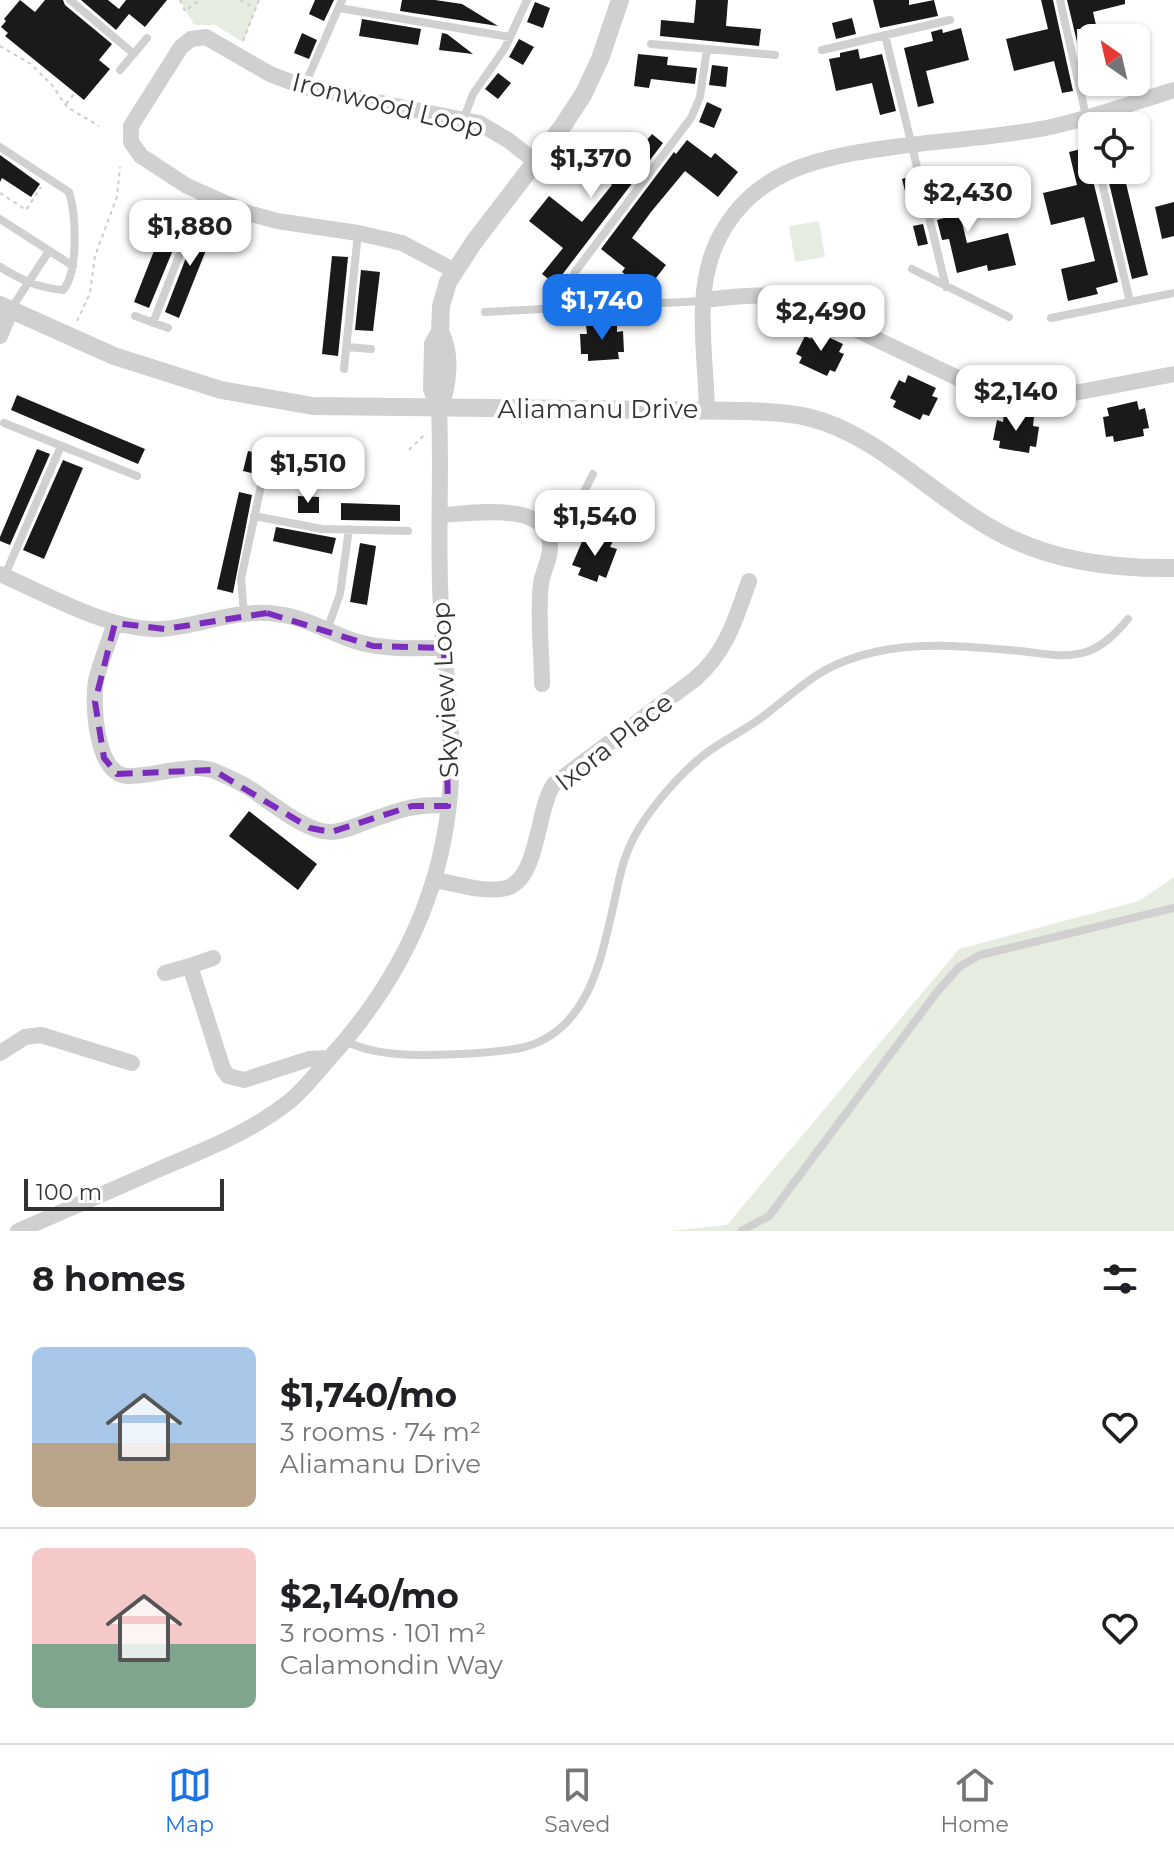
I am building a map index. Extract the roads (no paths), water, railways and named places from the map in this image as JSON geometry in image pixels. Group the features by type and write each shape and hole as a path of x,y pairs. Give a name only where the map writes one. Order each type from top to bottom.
{"street":[{"path":"439,408 432,389 433,344 440,332 444,293 455,271 583,95 614,24 620,0"},
{"name":"Ironwood Loop","path":"455,271 402,243 277,221 248,213 203,194 141,156 130,139 134,120 181,47 194,38 212,38 270,74 304,87 464,118 497,132 536,162"},
{"path":"1102,112 1174,90"},
{"path":"707,410 704,300 716,244 737,212 765,184 797,167 833,155 1043,128 1078,119"},
{"path":"704,300 759,294 796,301 964,381 1008,394 1053,397 1174,374"},
{"path":"0,336 5,307"},
{"name":"Aliamanu Drive","path":"5,307 114,356 221,390 313,406 707,410 806,417 824,422 867,443 976,519 1020,543 1079,562 1132,569 1174,568"},
{"name":"Skyview Loop","path":"18,1231 216,1145 292,1099 346,1041 374,1005 402,960 421,920 445,837 452,748 441,607 439,408"},
{"path":"440,515 518,513 534,519 543,528 550,548 541,583 542,684"},
{"path":"2,575 115,623 137,628 165,629 244,614 281,614 373,646 444,648"},
{"name":"Ixora Place","path":"434,880 500,889 511,887 521,880 528,866 545,801 554,784 703,673 729,637 749,581"},
{"path":"115,623 97,680 95,702 104,758 115,772 128,776 213,770 244,785 310,828 325,832 342,831 412,806 427,803 448,806"},
{"path":"165,973 213,958"},
{"path":"190,966 223,1069 231,1078 244,1080 309,1059 330,1058"},
{"path":"0,1053 25,1037 41,1035 132,1063"}],"lane":[{"path":"70,0 134,54"},
{"path":"464,118 473,94 510,37 527,0"},
{"path":"1060,0 1085,112"},
{"path":"304,87 340,4 510,37"},
{"path":"822,50 950,20"},
{"path":"885,35 946,287"},
{"path":"120,70 147,38"},
{"path":"651,44 775,55"},
{"path":"572,307 571,283 575,272 691,118 700,97 707,49"},
{"path":"0,147 65,188 71,198 73,266 71,278 63,290 27,284 0,267"},
{"path":"1102,184 1130,302"},
{"path":"153,323 203,194"},
{"path":"0,219 73,266"},
{"path":"344,369 358,233"},
{"path":"5,307 27,284 49,251"},
{"path":"912,269 1009,317"},
{"path":"1051,318 1174,293"},
{"path":"485,312 704,300"},
{"path":"135,316 168,328"},
{"path":"347,347 371,349"},
{"path":"4,423 137,476"},
{"path":"2,575 61,446"},
{"path":"244,614 240,586 269,449"},
{"path":"543,528 579,502 593,474"},
{"path":"254,516 322,529 408,531"},
{"path":"327,630 340,594 349,529"},
{"path":"346,1041 359,1048 426,1056 493,1052 527,1046 557,1032 576,1014 596,975 619,877 628,850 643,823 680,777 702,756 762,717 811,676 841,661 897,647 930,645 1061,656 1087,652 1112,637 1128,619"},
{"path":"741,1231 769,1216 959,967 980,955 1174,908"}]}
